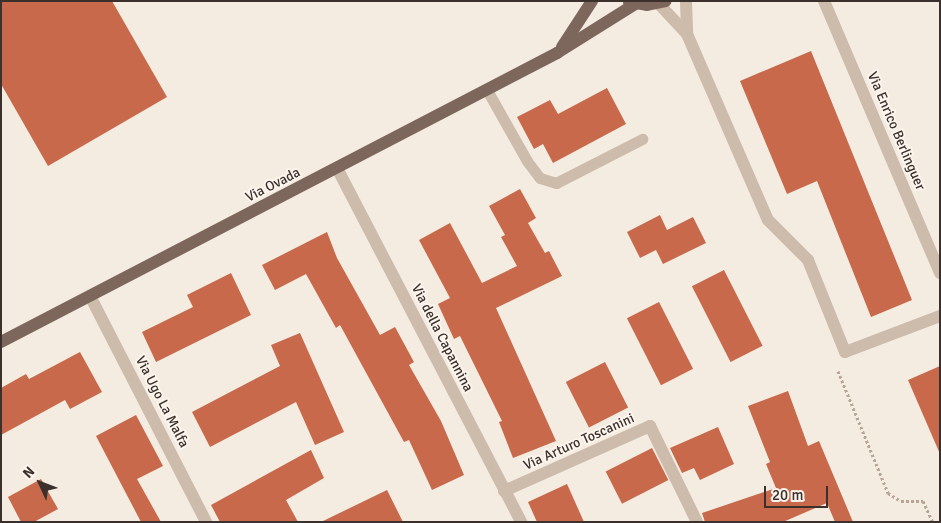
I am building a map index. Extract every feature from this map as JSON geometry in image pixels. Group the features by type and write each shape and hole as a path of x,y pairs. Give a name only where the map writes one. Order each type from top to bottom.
{"main road":[{"name":"Via Ovada","path":"557,54 592,1"},
{"path":"631,3 663,2"},
{"name":"Via Ovada","path":"1,342 557,54 631,3"}],"street":[{"path":"686,1 687,34"},
{"name":"Via Enrico Berlinguer","path":"824,1 940,273"},
{"path":"663,2 687,34 768,220 808,260 845,352 940,316"},
{"name":"Via della Capannina","path":"337,168 520,522"},
{"name":"Via Ugo La Malfa","path":"90,296 206,522"},
{"name":"Via Arturo Toscanini","path":"504,491 650,426 697,522"}],"lane":[{"path":"487,90 527,161 540,178 556,183 642,139"}],"path":[{"path":"838,372 888,493 901,501 923,501 933,522"}],"building":[{"path":"1,1 112,1 167,97 48,166 1,84"},
{"path":"811,51 912,300 871,317 817,181 787,194 740,81"},
{"path":"607,88 626,124 553,163 543,144 534,149 517,117 550,100 558,114"},
{"path":"520,189 536,218 528,223 545,253 549,251 562,276 496,308 556,441 513,458 499,422 502,421 460,336 454,339 438,304 450,298 419,240 450,223 482,283 517,266 501,237 505,235 489,206"},
{"path":"660,215 667,230 693,217 706,243 663,264 656,250 640,258 627,232"},
{"path":"327,232 337,258 380,335 395,327 414,362 409,365 441,421 464,475 432,490 409,440 404,442 340,325 336,328 306,274 275,290 262,265"},
{"path":"724,270 763,346 731,362 692,286"},
{"path":"231,273 251,315 156,362 142,332 193,307 187,295"},
{"path":"659,302 693,369 661,385 627,318"},
{"path":"300,333 344,432 315,445 296,402 210,447 192,412 280,366 271,345"},
{"path":"80,352 102,392 70,409 65,400 1,435 1,388 26,374 29,379"},
{"path":"605,362 628,407 589,427 566,382"},
{"path":"940,366 940,454 908,380"},
{"path":"788,391 808,446 819,441 853,522 835,522 827,503 783,522 705,522 702,513 776,488 766,464 770,462 748,406"},
{"path":"136,415 163,466 137,479 161,522 141,522 96,436"},
{"path":"718,427 734,464 700,480 694,468 682,473 670,448"},
{"path":"652,448 668,480 622,504 606,472"},
{"path":"311,450 324,478 286,500 298,522 220,522 211,505"},
{"path":"41,479 58,509 34,522 21,522 8,497"},
{"path":"567,484 584,522 537,522 528,502"},
{"path":"387,490 403,522 321,522"}]}
